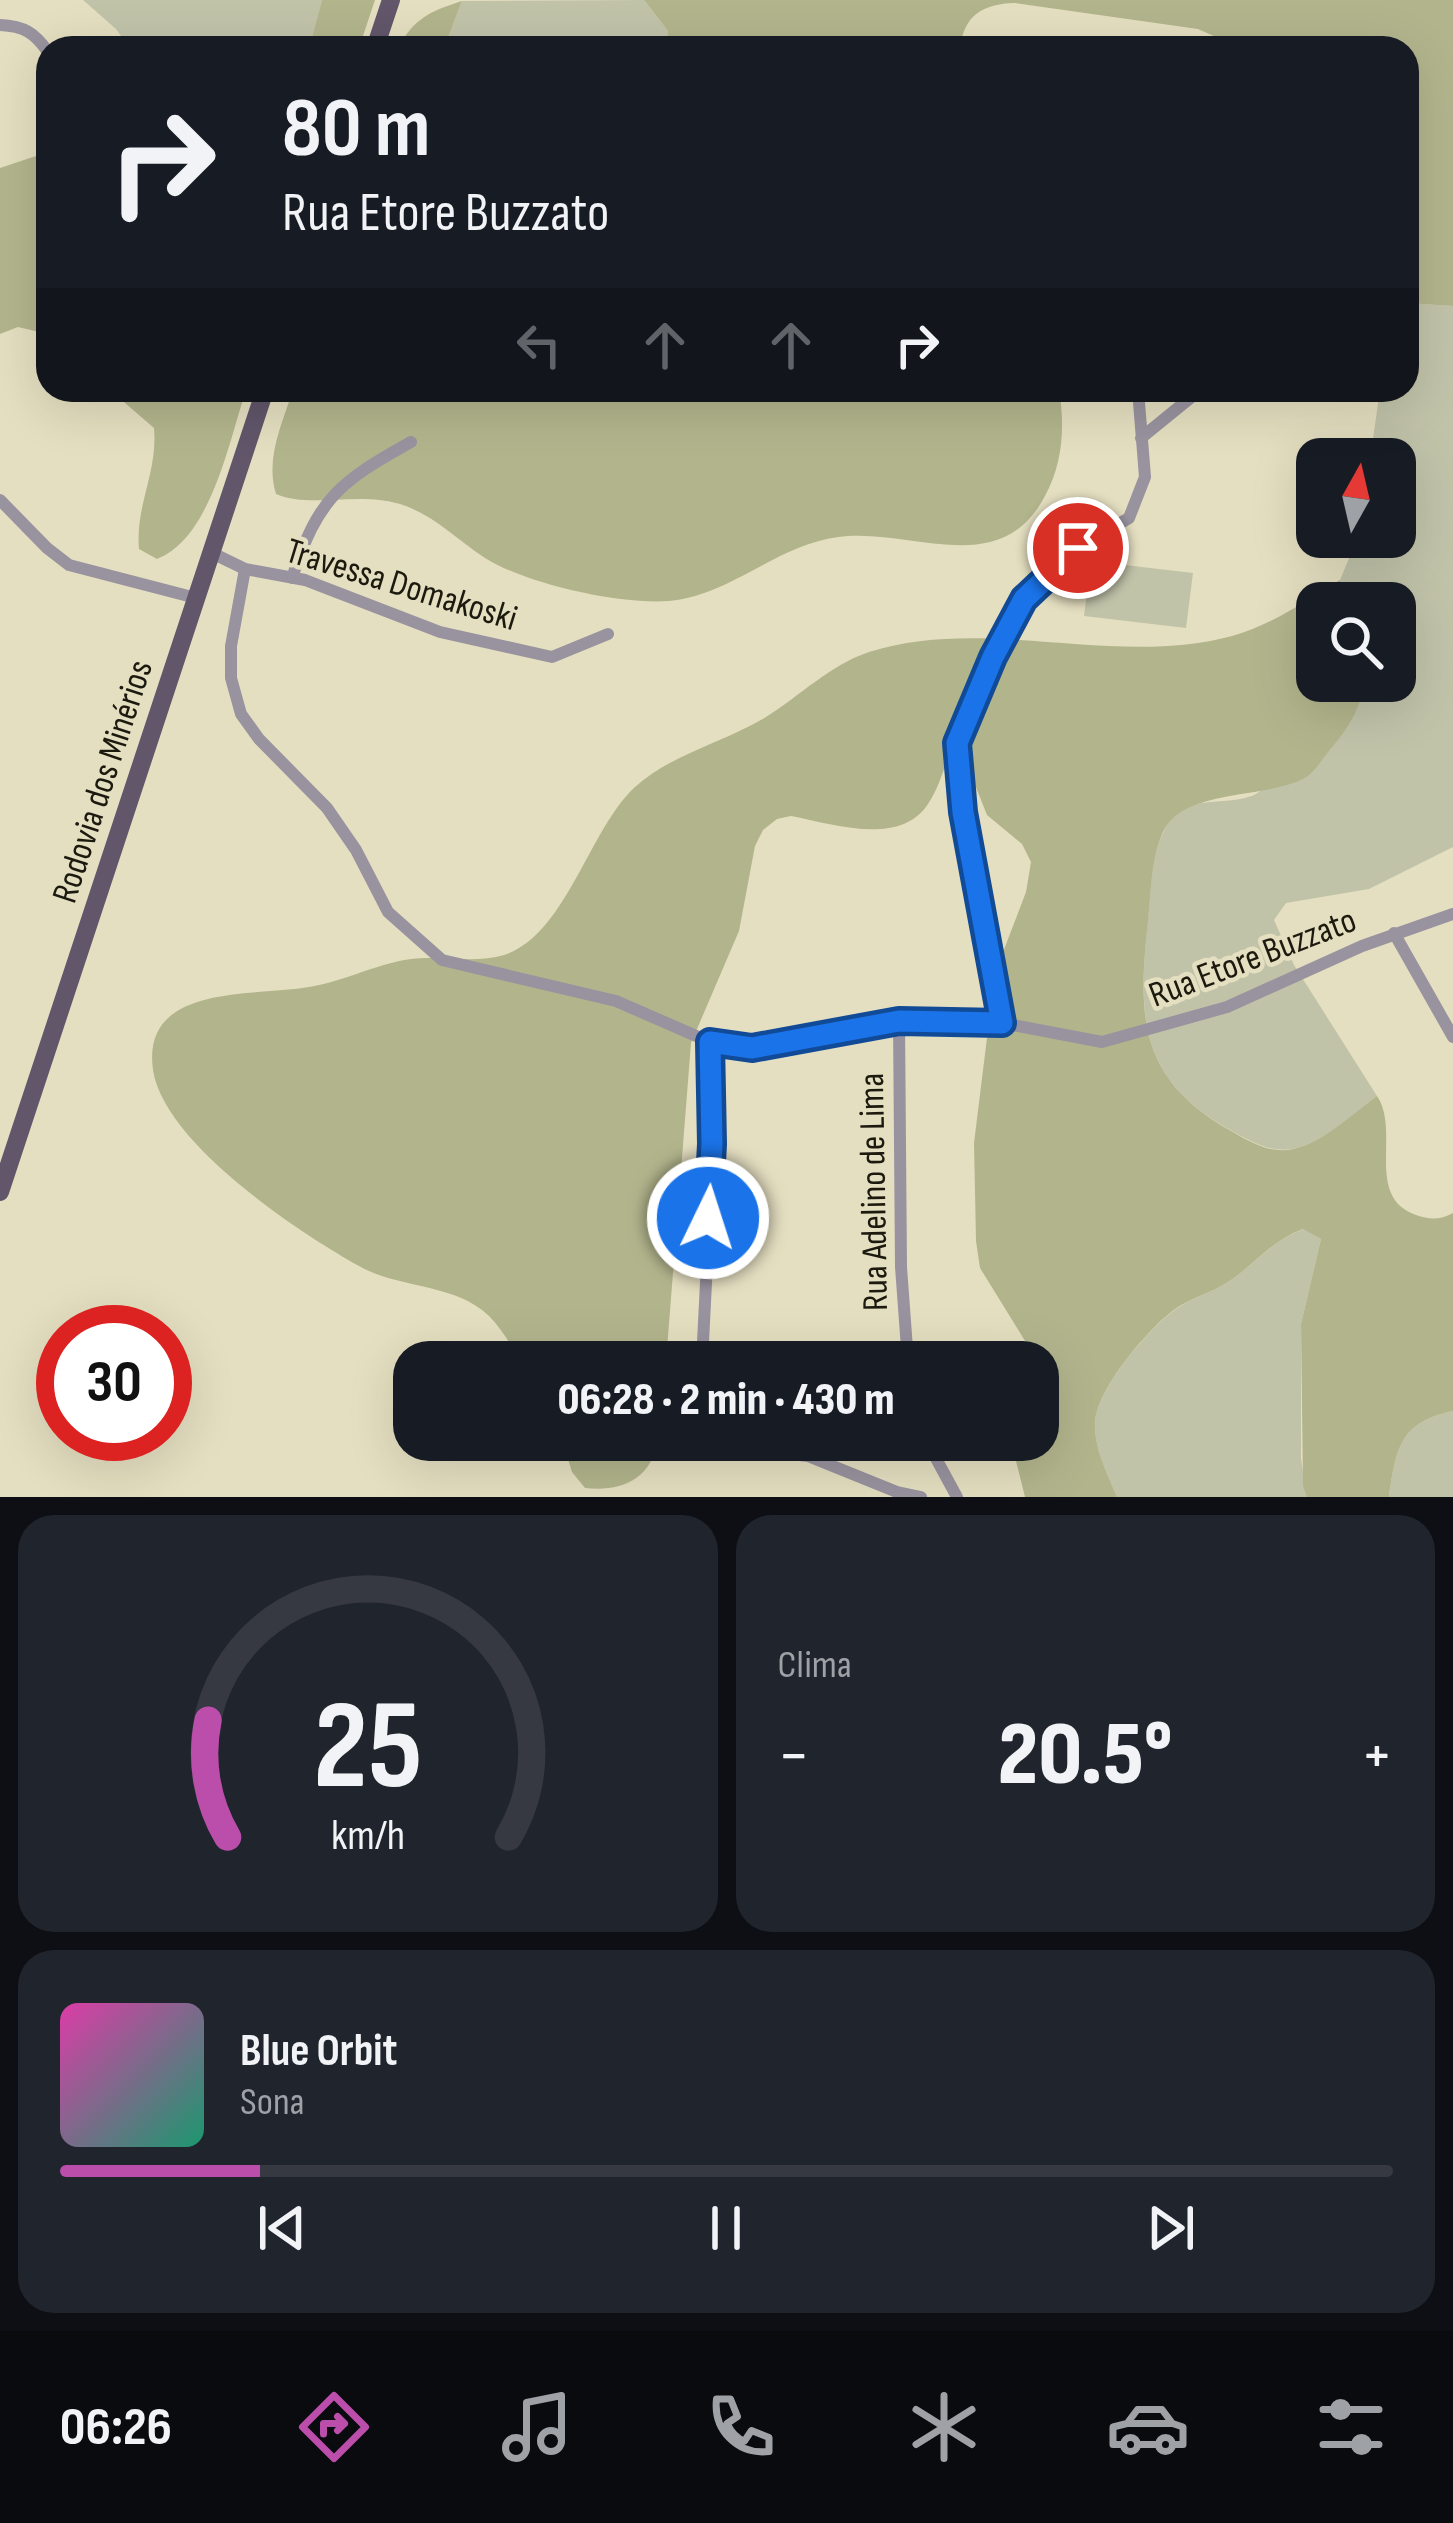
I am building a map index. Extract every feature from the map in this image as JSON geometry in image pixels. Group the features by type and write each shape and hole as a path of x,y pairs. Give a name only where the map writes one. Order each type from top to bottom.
{"main road":[{"path":"379,36 391,0"},
{"name":"Rodovia dos Minérios","path":"0,1192 261,402"}],"street":[{"path":"0,25 25,28 37,36"},
{"path":"1002,1023 963,812 957,743 993,657 1024,599 1078,548 1129,518 1145,477 1139,402"},
{"path":"1141,438 1185,402"},
{"path":"292,578 305,537 333,492 411,442"},
{"path":"0,500 69,565 196,598"},
{"path":"212,553 245,569"},
{"name":"Rua Etore Buzzato","path":"245,569 231,646 231,678 241,714 259,739 328,808 388,912 442,960 616,1001 710,1042 752,1048 899,1021 1002,1023 1102,1042 1227,1007 1394,933 1453,914"},
{"name":"Travessa Domakoski","path":"245,569 292,578 440,632 551,657 608,634"},
{"path":"1394,933 1453,1037"},
{"name":"Rua Adelino de Lima","path":"899,1021 901,1267 906,1341"},
{"path":"703,1341 712,1144 710,1042"},
{"path":"820,1461 921,1497"},
{"path":"937,1461 957,1497"}],"green space":[{"path":"83,0 322,0 312,36 121,36"},
{"path":"322,0 375,0 363,36 312,36"},
{"path":"644,0 668,31 667,36 449,36 462,1"},
{"path":"644,0 1453,0 1453,306 1419,304 1419,36 1214,36 1198,29 1015,3 977,14 962,36 667,36"},
{"path":"462,1 449,36 406,36 424,17"},
{"path":"36,156 36,331 18,327 0,334 0,168"},
{"path":"1419,304 1453,306 1453,847 1369,889 1286,903 1274,920 1294,965 1377,1096 1315,1141 1276,1149 1246,1139 1201,1111 1161,1067 1145,1015 1152,873 1165,829 1182,809 1258,793 1357,702 1416,702 1416,582 1340,580 1349,558 1416,558 1416,438 1373,438 1378,402 1419,402"},
{"path":"124,402 242,402 204,510 176,548 157,559 139,549 154,428"},
{"path":"289,402 1060,402 1062,417 1056,471 1045,496 1026,522 1004,537 952,545 838,537 795,550 713,590 669,601 600,596 524,576 485,558 434,521 400,504 367,499 304,500 276,494 272,468"},
{"path":"1091,561 1193,573 1186,628 1084,616"},
{"path":"1296,607 1296,702 1360,702 1344,731 1303,779 1187,808 1163,832 1154,865 1145,957 1146,1018 1162,1069 1179,1091 1202,1112 1254,1143 1285,1150 1304,1146 1377,1096 1386,1127 1391,1194 1400,1206 1421,1217 1453,1213 1453,1411 1411,1430 1398,1451 1389,1497 1307,1497 1303,1486 1301,1324 1321,1239 1303,1229 1228,1282 1166,1316 1113,1378 1095,1426 1117,1497 1025,1497 1016,1461 1059,1461 1059,1341 1025,1341 980,1268 974,1143 995,973 1026,892 1031,862 1022,844 987,815 964,757 948,759 928,804 901,825 865,829 791,816 763,830 755,846 739,931 691,1043 668,1341 507,1341 475,1305 359,1266 270,1208 207,1155 163,1098 153,1070 154,1042 164,1022 181,1009 228,995 316,986 411,959 504,955 526,944 561,904 604,828 635,787 665,766 766,717 855,658 913,642 958,638 1142,647 1187,644 1232,636"},
{"path":"1304,1229 1321,1239 1301,1324 1301,1459 1307,1497 1117,1497 1095,1426 1114,1378 1167,1316 1228,1282"},
{"path":"1453,1411 1453,1497 1389,1497 1398,1451 1411,1430"},
{"path":"569,1461 651,1461 641,1474 611,1488 585,1488"}],"route":[{"path":"708,1218 710,1042 752,1048 899,1021 1002,1023 963,812 957,743 993,657 1024,599 1078,548"}]}
